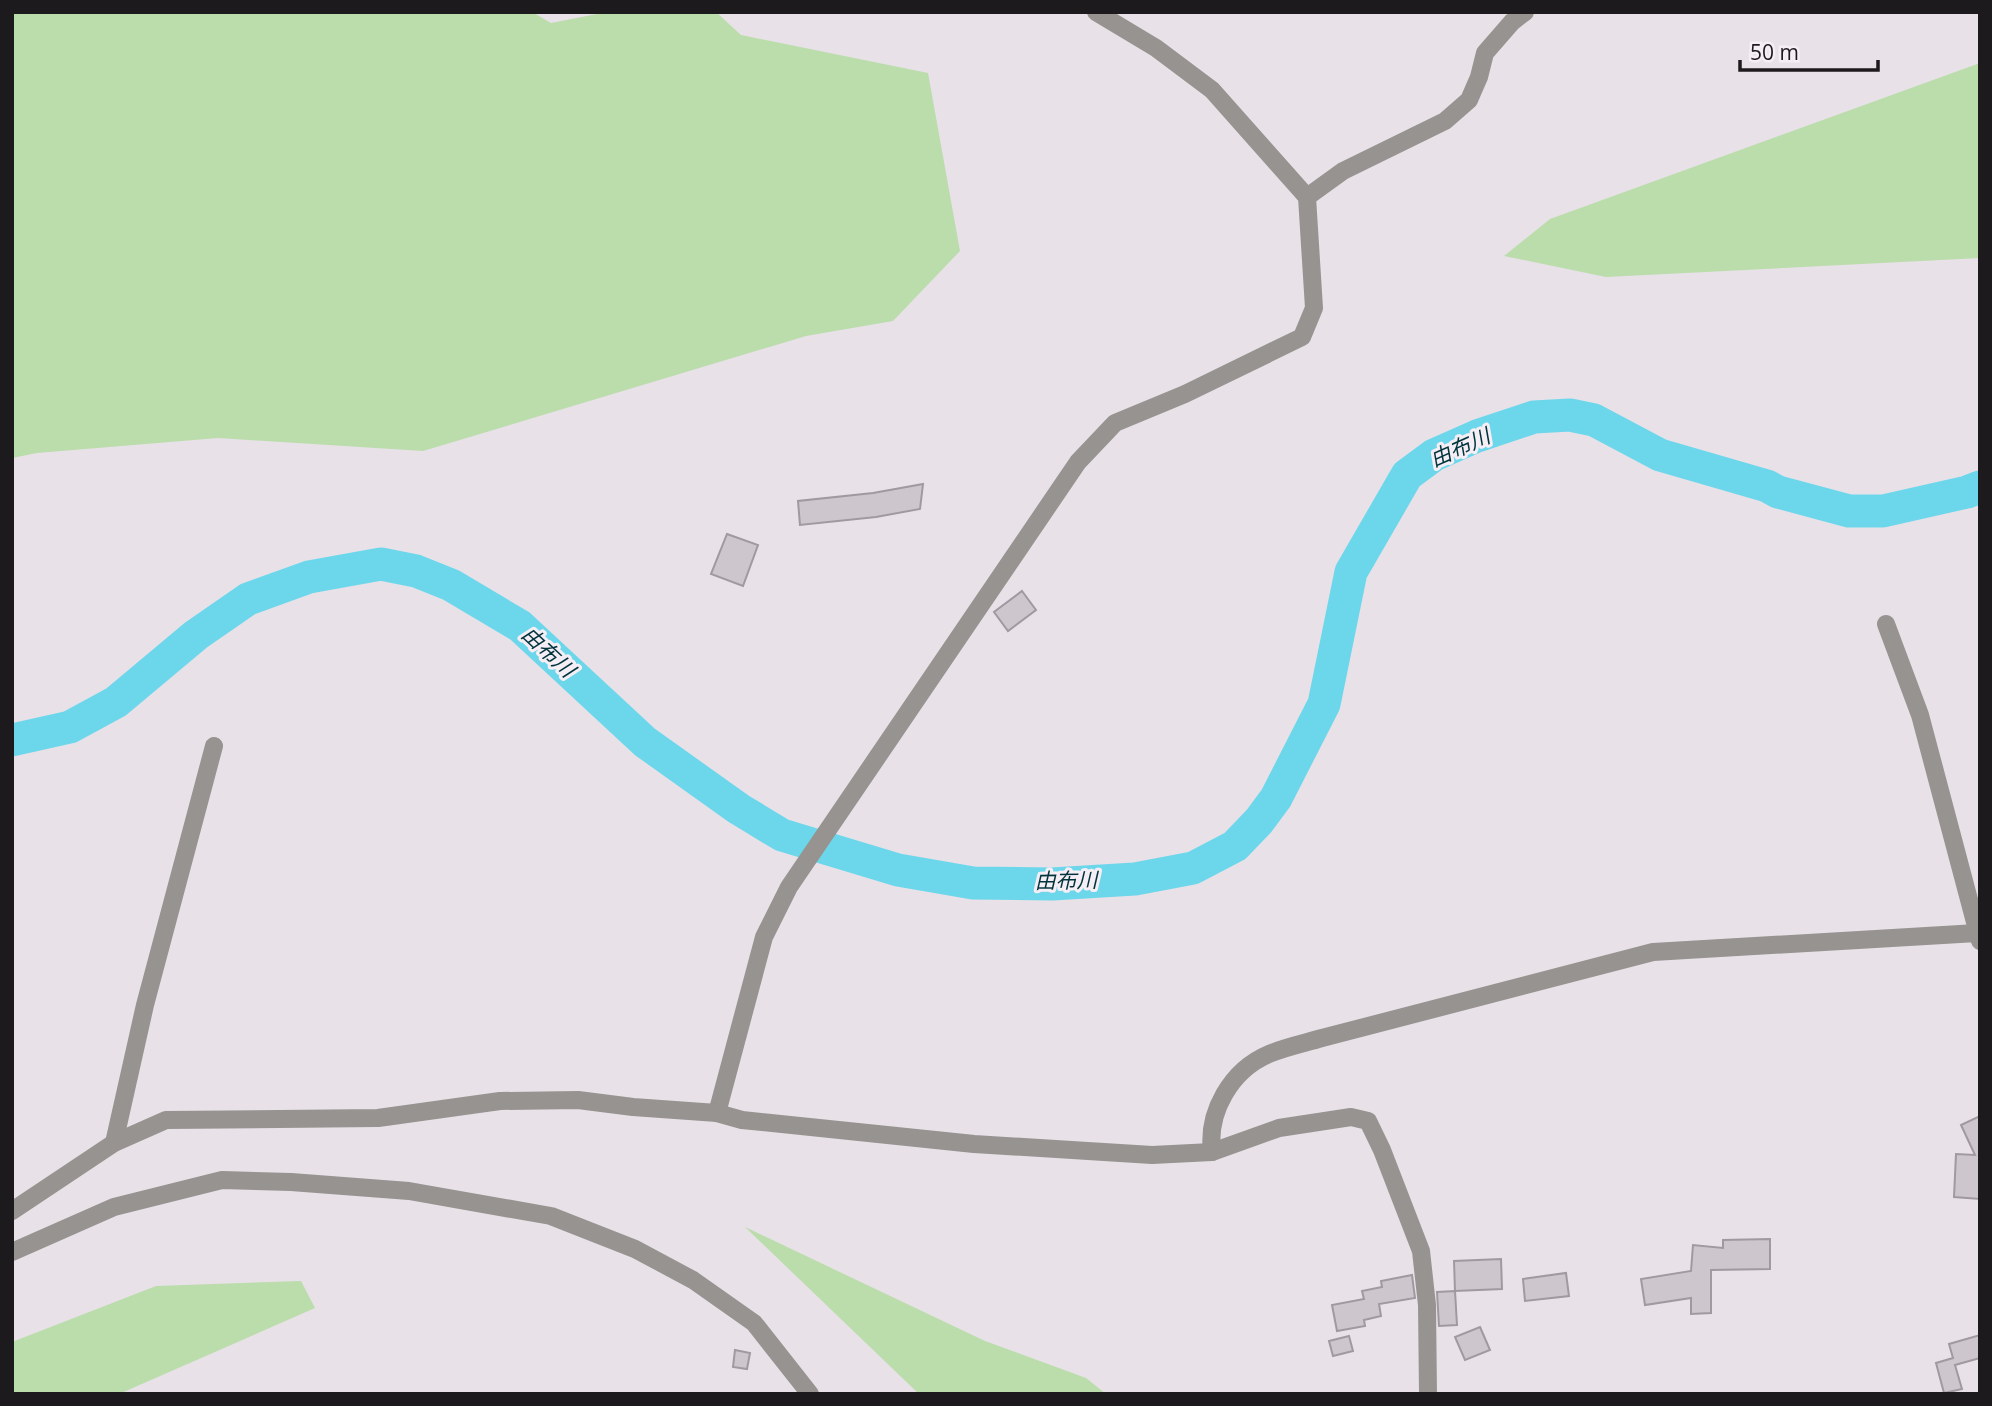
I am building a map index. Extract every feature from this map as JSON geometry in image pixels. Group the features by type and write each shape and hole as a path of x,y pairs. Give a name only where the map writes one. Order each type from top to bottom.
{"street":[{"path":"717,1113 764,937 789,887 1079,461 1115,423 1197,388 1302,337 1314,307 1307,197 1212,90 1156,48 1096,12"},
{"path":"1307,197 1343,171 1445,121 1469,100 1485,53 1512,22 1525,12"},
{"path":"1212,1152 1211,1140 1220,1099 1241,1072 1268,1054 1322,1038 1653,952 1979,937 1920,715 1886,624"},
{"path":"114,1143 145,1005 214,746"},
{"path":"12,1211 114,1143 166,1120 378,1118 500,1101 578,1100 717,1113 742,1120 974,1144 1152,1155 1212,1152 1279,1128 1351,1117 1368,1121 1421,1251 1427,1305 1428,1394"},
{"path":"12,1252 114,1207 222,1180 409,1191 551,1216 635,1249 693,1280 754,1323 810,1394"}],"green space":[{"path":"12,12 532,12 551,23 607,12 716,12 741,35 928,73 960,251 893,321 806,336 423,451 218,438 37,453 12,458"},
{"path":"1980,63 1980,258 1606,277 1504,256 1550,219"},
{"path":"745,1227 985,1341 1086,1378 1106,1394 919,1394"},
{"path":"301,1281 315,1308 119,1394 12,1394 12,1342 156,1286"}],"building":[{"path":"923,484 920,509 876,517 800,525 798,501 873,493"},
{"path":"727,534 758,545 743,586 711,574"},
{"path":"1022,591 1036,610 1008,631 994,612"},
{"path":"1980,1116 1980,1199 1954,1197 1956,1154 1975,1155 1961,1125"},
{"path":"1770,1239 1770,1269 1711,1270 1711,1313 1691,1314 1691,1298 1645,1305 1641,1279 1691,1271 1693,1245 1723,1248 1723,1240"},
{"path":"1501,1259 1502,1289 1455,1291 1454,1261"},
{"path":"1566,1273 1569,1296 1525,1301 1523,1279"},
{"path":"1412,1275 1415,1298 1379,1304 1381,1316 1364,1320 1365,1326 1337,1331 1332,1305 1364,1299 1362,1291 1382,1287 1381,1281"},
{"path":"1455,1291 1457,1325 1439,1326 1437,1292"},
{"path":"1480,1327 1490,1350 1465,1360 1455,1337"},
{"path":"1980,1335 1980,1358 1955,1365 1962,1389 1944,1393 1936,1363 1953,1358 1949,1344"},
{"path":"1349,1336 1353,1351 1333,1356 1329,1341"},
{"path":"735,1350 750,1353 747,1369 733,1367"}],"waterway":[{"name":"由布川","path":"12,740 70,727 116,702 196,635 248,599 309,577 381,564 416,571 451,585 520,626 645,742 739,809 782,835 898,870 973,883 1052,884 1135,879 1193,868 1235,846 1276,798 1324,704 1351,572 1407,475 1434,455 1477,436 1534,417 1570,415 1594,420 1660,455 1849,511 1883,511 1980,487"}]}
